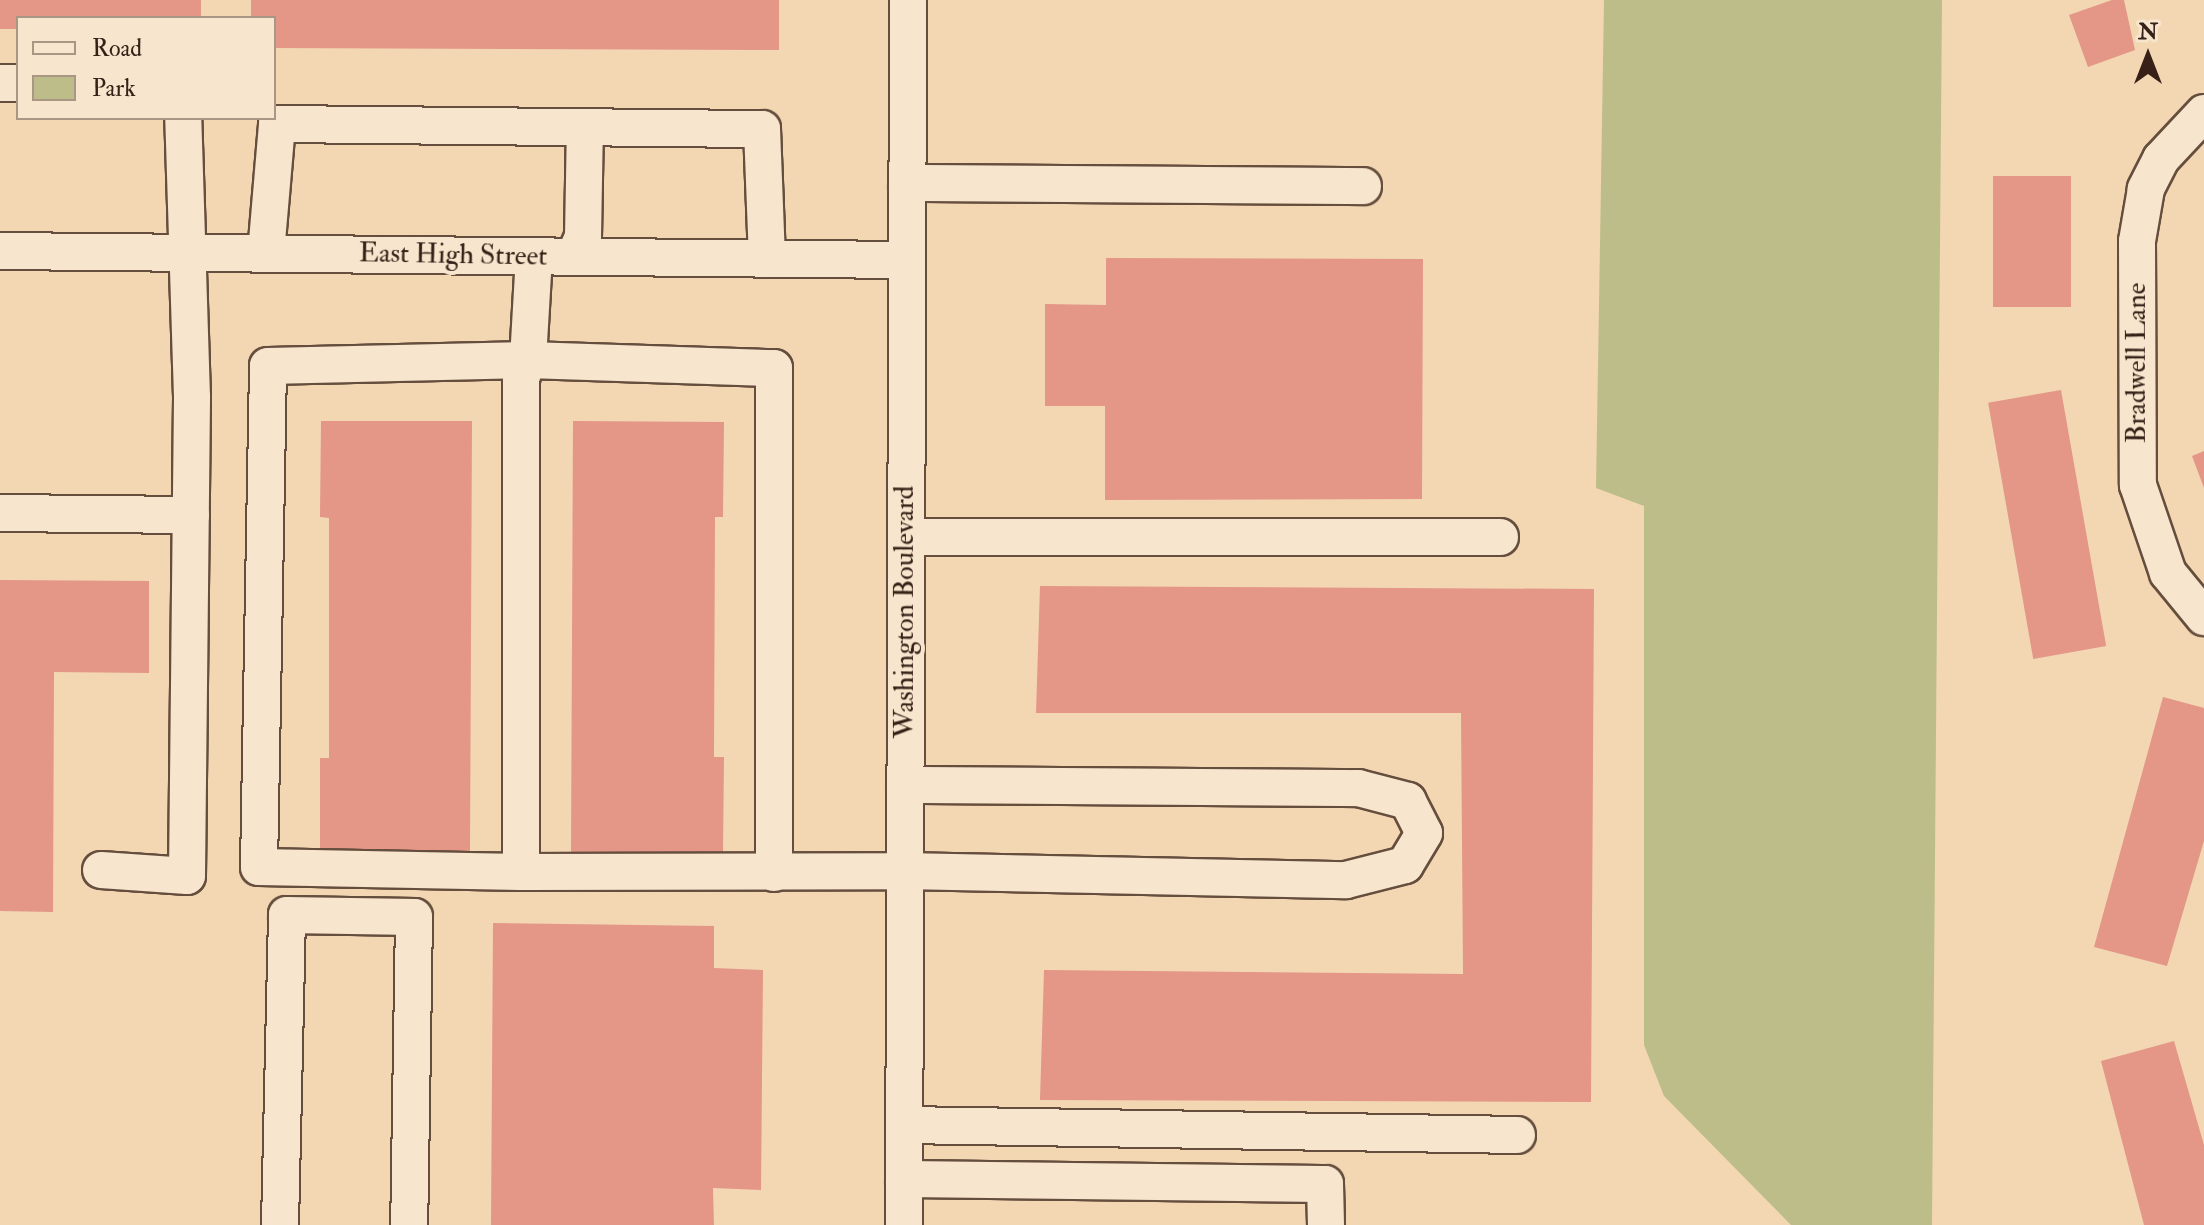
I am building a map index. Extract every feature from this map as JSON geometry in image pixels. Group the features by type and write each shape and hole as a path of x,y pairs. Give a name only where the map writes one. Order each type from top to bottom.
{"street":[{"name":"Washington Boulevard","path":"904,1225 908,0"},
{"name":"Bradwell Lane","path":"2204,113 2161,159 2146,189 2137,241 2138,485 2168,573 2204,617"},
{"path":"101,870 187,876 192,397 184,253 183,120"},
{"path":"266,253 277,124 762,129 767,259"},
{"path":"574,257 583,237 585,127"},
{"path":"907,183 1363,186"},
{"name":"East High Street","path":"0,251 907,260"},
{"path":"521,872 521,378 528,360 534,256"},
{"path":"774,873 774,368 528,360 268,366 259,867 521,872 774,873 904,871 1346,880 1405,865 1424,833 1408,801 1358,788 905,785"},
{"path":"0,513 191,515"},
{"path":"906,537 1500,537"},
{"path":"280,1225 287,915 414,917 409,1225"},
{"path":"904,1125 1517,1135"},
{"path":"904,1179 1325,1184 1326,1225"}],"green space":[{"path":"1604,0 1942,0 1932,1225 1791,1225 1664,1096 1644,1045 1644,506 1596,488"}],"building":[{"path":"0,0 201,0 201,16 16,16 16,29 0,29"},
{"path":"251,0 779,0 779,50 276,48 276,16 251,16"},
{"path":"2112,0 2124,0 2135,50 2088,67 2069,15"},
{"path":"1993,176 2071,176 2071,307 1993,307"},
{"path":"1106,258 1423,259 1422,499 1105,500 1105,406 1045,406 1045,304 1106,305"},
{"path":"2061,390 2106,646 2033,659 1988,403"},
{"path":"321,421 472,421 470,852 320,852 320,758 329,758 329,518 320,517"},
{"path":"573,421 724,422 723,517 715,517 714,757 724,757 723,853 571,853"},
{"path":"2204,451 2204,488 2192,456"},
{"path":"0,580 149,581 149,673 54,672 53,912 0,911"},
{"path":"1040,586 1594,589 1591,1102 1040,1100 1044,970 1463,974 1461,713 1036,713"},
{"path":"2163,697 2204,708 2204,841 2167,966 2094,947"},
{"path":"493,923 714,926 714,968 763,970 761,1190 713,1188 714,1225 491,1225"},
{"path":"2174,1041 2204,1145 2204,1225 2144,1225 2101,1061"}]}
